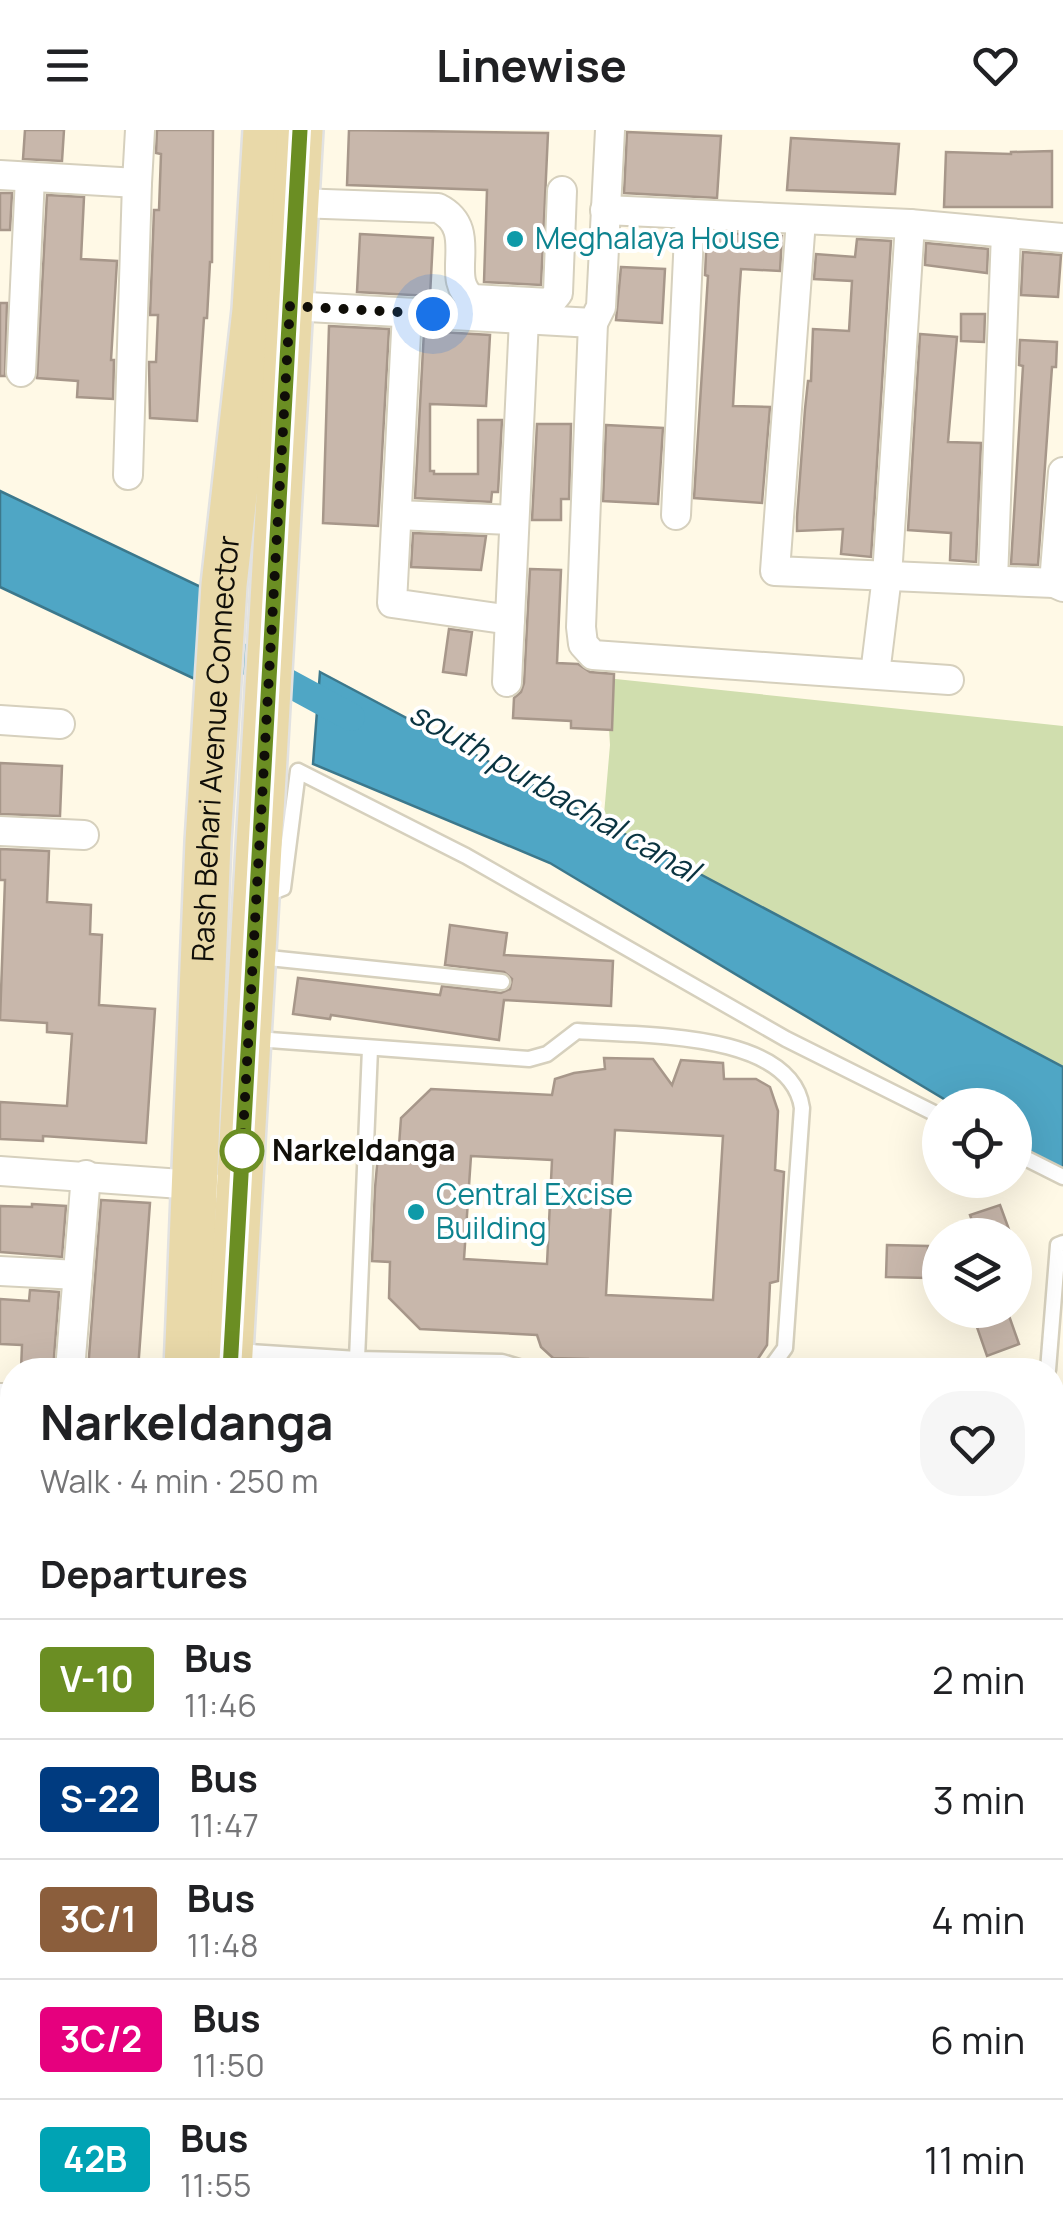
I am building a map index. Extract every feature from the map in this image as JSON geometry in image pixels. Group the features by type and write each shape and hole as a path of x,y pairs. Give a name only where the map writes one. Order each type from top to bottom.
{"main road":[{"name":"Rash Behari Avenue Connector","path":"188,1358 208,842 224,585 256,310 266,130"},
{"name":"Rash Behari Avenue Connector","path":"230,1358 300,130"}],"street":[{"path":"128,475 140,130"},
{"path":"610,130 601,307 593,323 583,644 593,654 948,680"},
{"path":"0,175 138,183"},
{"path":"21,372 30,177"},
{"path":"297,203 438,208 450,214 457,224 461,287 466,294 472,298 550,303 558,293 562,191"},
{"path":"604,210 910,224 1063,238"},
{"path":"676,515 690,214"},
{"path":"802,220 775,570 1058,585 1063,472"},
{"path":"875,674 887,576 910,224"},
{"path":"993,580 1006,233"},
{"path":"290,306 593,323"},
{"path":"407,313 392,603 510,620"},
{"path":"508,682 524,319"},
{"path":"397,514 513,520"},
{"path":"0,720 60,724"},
{"path":"0,830 84,835"},
{"path":"0,1172 86,1175 241,1189"},
{"path":"71,1358 86,1175"},
{"path":"0,1271 78,1275"}],"lane":[{"path":"255,899 283,888 298,771 466,856 786,1038 922,1107"},
{"path":"252,956 502,982"},
{"path":"248,1038 529,1059 547,1054 577,1031 730,1046 760,1056 786,1072 800,1090 802,1108 785,1348 778,1358"},
{"path":"357,1358 370,1050"},
{"path":"1032,1162 1063,1178"},
{"path":"1049,1358 1054,1269 1058,1245 1063,1242"}],"green space":[{"path":"606,678 1063,726 1063,1123 1032,1105 1032,1088 1001,1088 600,861 610,745"}],"water":[{"path":"0,491 203,588 199,681 0,587"},
{"path":"320,672 1063,1067 1063,1171 1032,1152 1032,1088 926,1088 550,863 313,764"}],"building":[{"path":"25,130 64,130 62,161 23,159"},
{"path":"157,130 213,130 212,262 197,421 150,418 149,362 156,362 158,315 150,315 154,210 159,210 161,154 156,153"},
{"name":"Meghalaya House","path":"349,130 548,133 541,285 484,282 487,190 347,185"},
{"path":"627,132 721,136 717,198 624,193"},
{"path":"791,138 899,144 895,194 787,190"},
{"path":"1052,151 1052,207 944,207 946,152"},
{"path":"0,193 12,193 10,230 0,230"},
{"path":"47,195 84,197 81,259 117,261 111,360 113,399 77,397 78,381 37,378"},
{"path":"707,232 782,236 780,271 741,269 733,406 770,407 762,503 694,498 708,276"},
{"path":"360,234 433,238 430,296 357,292"},
{"path":"857,239 891,241 871,557 841,554 843,529 797,531 813,329 849,331 852,281 814,279 816,254 855,257"},
{"path":"926,243 988,249 987,273 925,265"},
{"path":"1023,252 1061,255 1058,297 1021,295"},
{"path":"621,267 665,269 662,323 616,320"},
{"path":"0,303 7,303 5,376 0,376"},
{"path":"961,314 985,314 984,342 961,341"},
{"path":"329,326 389,329 378,526 323,523"},
{"path":"424,331 490,335 486,406 430,404 430,471 478,474 478,420 502,420 498,492 492,492 491,502 415,498"},
{"path":"920,334 957,337 948,442 981,443 976,562 950,560 951,533 908,530"},
{"path":"1020,340 1057,342 1038,565 1011,564 1023,366 1019,365"},
{"path":"537,424 571,424 569,499 561,499 561,520 532,520"},
{"path":"606,425 663,428 658,504 603,501"},
{"path":"413,533 486,536 481,570 411,567"},
{"path":"530,569 561,570 557,663 614,674 612,730 571,728 571,721 513,718 514,698 524,683"},
{"path":"449,629 472,632 466,675 443,672"},
{"path":"0,763 62,766 60,816 0,814"},
{"path":"0,849 49,851 47,902 91,905 90,934 102,935 99,1005 155,1009 146,1143 43,1136 43,1141 0,1139 0,1102 67,1106 72,1034 47,1032 47,1023 0,1020 5,880 0,880"},
{"path":"450,925 507,933 504,955 613,961 611,1006 504,1000 499,1040 331,1015 330,1019 293,1014 298,978 440,995 442,986 501,993 510,989 512,979 504,972 445,965"},
{"name":"Central Excise Building","path":"604,1058 653,1059 672,1085 681,1060 723,1063 724,1079 756,1079 770,1087 778,1111 775,1170 784,1172 778,1281 770,1283 767,1345 759,1358 553,1358 541,1347 537,1335 420,1329 389,1298 390,1262 372,1261 379,1144 399,1146 401,1118 431,1089 552,1095 555,1079 605,1069","holes":["615,1130 723,1136 713,1300 606,1295","471,1156 552,1160 547,1264 464,1259"]},
{"path":"101,1200 150,1203 139,1358 89,1358"},
{"path":"1000,1205 1005,1218 971,1218 970,1215"},
{"path":"0,1206 66,1206 62,1257 0,1252"},
{"path":"887,1245 922,1246 922,1278 886,1277"},
{"path":"30,1290 59,1292 54,1358 21,1358 22,1345 0,1344 0,1299 29,1301"},
{"path":"977,1328 1013,1328 1019,1344 987,1356"}],"waterway":[{"name":"south purbachal canal","path":"209,640 351,717"}],"bus line":[{"name":"V-10","path":"231,1358 300,130"}],"place":[{"name":"Meghalaya House","path":"515,239"},
{"name":"Narkeldanga","path":"242,1151"},
{"name":"Central Excise Building","path":"416,1212"}],"route":[{"path":"242,1151 290,306 433,314"}]}
